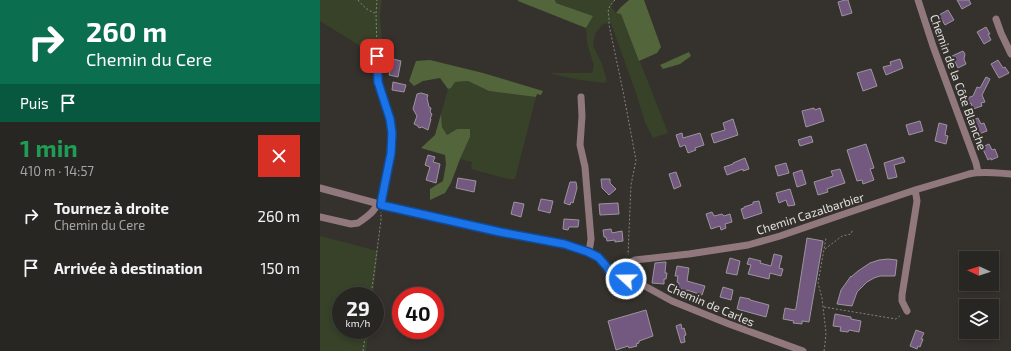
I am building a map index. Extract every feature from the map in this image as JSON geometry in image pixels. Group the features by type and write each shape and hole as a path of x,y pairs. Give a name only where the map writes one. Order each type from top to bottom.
{"street":[{"name":"Chemin de la Côte Blanche","path":"918,0 978,172"},
{"path":"996,19 1011,54"},
{"path":"320,217 356,224 372,212 382,198 391,153 392,133 390,119 378,82 377,56"},
{"path":"581,97 582,116 580,145 587,182 591,239 588,252"},
{"name":"Chemin Cazalbarbier","path":"630,261 689,254 754,243 787,234 915,190 978,172 1011,174"},
{"name":"Chemin de Carles","path":"320,188 379,204 500,232 564,244 588,252 598,257 603,262 613,278 632,279 672,301 803,351"},
{"path":"908,311 902,301 902,295 916,201 915,190"},
{"path":"626,279 627,266 630,261"}],"path":[{"path":"358,0 364,7 371,12 376,13"},
{"path":"377,0 377,56"},
{"path":"615,0 608,8 610,18 609,25 636,160 631,185 628,255 630,261"},
{"path":"372,287 381,220 379,204"},
{"path":"824,249 842,236 851,234 853,229"},
{"path":"824,351 826,333 821,294 818,283 826,238"},
{"path":"823,307 896,319 908,311"},
{"path":"363,351 365,339"}],"green space":[{"path":"320,0 382,0 380,15 383,53 365,49 320,21"},
{"path":"518,0 555,0 556,3 593,16 586,28"},
{"path":"555,0 615,0 611,7 616,13 621,13 668,133 653,138 645,122 611,23 603,24 595,34 593,46 602,64 607,81 604,83 574,79 549,73 592,73 594,66 587,43 586,28 593,16 556,3"},
{"path":"629,0 644,0 661,47 657,53 639,61 621,14 616,13"},
{"path":"689,52 691,56 680,64 663,69 660,65"},
{"path":"430,60 483,73 543,91 541,95 537,94 536,97 489,91 468,81 455,82 451,88 448,89 440,78 423,81 414,86 409,81 416,61"},
{"path":"468,81 489,91 536,97 515,179 508,179 471,169 472,162 460,159 470,137 457,129 447,135 442,127 441,114 448,89 451,88 455,82"},
{"path":"441,114 442,127 447,135 457,129 470,129 470,137 451,183 445,193 430,200 430,189 443,181 446,164 445,155 421,148 435,135"},
{"path":"320,236 378,251 374,287 332,287 332,339 368,339 366,351 320,351"}],"building":[{"path":"848,0 852,13 842,16 838,2"},
{"path":"957,0 969,0 971,4 962,9"},
{"path":"948,10 954,20 945,25 939,15"},
{"path":"986,27 990,34 988,34 991,40 984,44 977,32"},
{"path":"963,51 965,54 964,59 966,64 958,68 952,56"},
{"path":"393,59 401,61 398,77 389,75"},
{"path":"900,59 903,68 886,75 883,67 891,65 890,62"},
{"path":"998,60 1003,68 1005,67 1009,73 999,78 991,64"},
{"path":"871,69 877,86 863,91 857,73"},
{"path":"986,77 990,79 982,95 985,102 981,103 982,106 973,109 967,98 973,96 977,87 980,88"},
{"path":"393,82 406,85 404,92 392,90"},
{"path":"421,93 428,95 427,98 429,107 431,108 430,112 432,114 428,130 422,127 419,128 414,124 417,116 413,109 417,94"},
{"path":"814,108 815,110 820,108 824,121 806,127 802,111"},
{"path":"978,118 981,124 984,123 987,131 976,135 971,121"},
{"path":"733,119 738,135 714,143 711,134 725,130 723,123"},
{"path":"920,121 923,131 909,135 906,125"},
{"path":"939,123 947,125 945,135 948,136 946,144 935,141"},
{"path":"682,133 683,138 700,133 704,145 695,148 696,150 688,153 685,145 680,147 676,135"},
{"path":"811,136 813,142 800,146 798,140"},
{"path":"866,144 874,168 870,169 874,180 863,184 862,180 857,181 847,150"},
{"path":"989,144 992,150 995,149 998,157 991,160 991,158 988,160 982,147"},
{"path":"428,155 435,157 433,162 440,164 436,183 426,180 430,167 425,165"},
{"path":"903,157 905,162 894,165 897,177 888,179 884,163"},
{"path":"745,158 749,169 743,171 743,169 727,175 724,167"},
{"path":"786,163 789,173 778,176 775,166"},
{"path":"840,169 845,183 827,189 828,192 818,195 814,182 833,176 831,171"},
{"path":"802,170 806,184 797,187 793,173"},
{"path":"676,172 681,186 674,189 669,174"},
{"path":"458,178 476,181 474,192 456,188"},
{"path":"601,179 610,179 610,183 616,189 609,195 602,188"},
{"path":"570,182 576,182 577,188 573,203 571,202 570,205 564,203"},
{"path":"790,189 795,205 788,206 786,200 779,203 776,193"},
{"path":"541,199 553,201 550,213 538,210"},
{"path":"759,201 762,213 744,219 741,209 753,204 753,202"},
{"path":"514,202 524,204 521,217 511,214"},
{"path":"618,203 619,214 600,215 599,204"},
{"path":"712,212 714,216 722,214 724,216 730,214 732,222 725,224 726,228 721,230 720,226 711,229 706,214"},
{"path":"564,219 579,220 578,227 569,227 568,230 563,229"},
{"path":"611,229 612,233 622,231 623,241 607,241 606,237 604,237 603,230"},
{"path":"807,238 823,241 809,322 802,321 802,324 793,323 794,321 783,319 785,308 795,310 796,308"},
{"path":"774,254 782,256 779,268 783,269 781,276 770,273 769,279 748,274 751,265 747,264 749,258 761,261 760,263 771,266"},
{"path":"730,258 740,261 737,275 726,273"},
{"path":"888,259 897,260 895,276 880,276 867,282 857,292 852,306 837,304 841,290 851,276 870,263"},
{"path":"666,262 665,273 667,273 666,279 664,279 664,284 652,283 655,263"},
{"path":"677,266 689,268 687,281 705,286 702,295 678,288 678,276 675,276"},
{"path":"723,287 733,290 731,300 720,297"},
{"path":"740,297 769,305 766,317 737,309"},
{"path":"646,310 653,336 639,341 639,343 636,344 637,346 629,348 628,346 616,350 608,321"},
{"path":"835,314 851,317 851,319 861,321 859,332 849,330 848,332 840,331 841,327 833,326"},
{"path":"681,324 686,335 684,336 685,342 681,343 676,326"},
{"path":"916,330 924,333 921,339 923,339 920,347 918,346 917,349 910,346"}],"route":[{"path":"377,56 378,82 390,119 392,133 391,153 381,205 500,232 564,244 598,257 607,267 613,278 626,279"}]}
